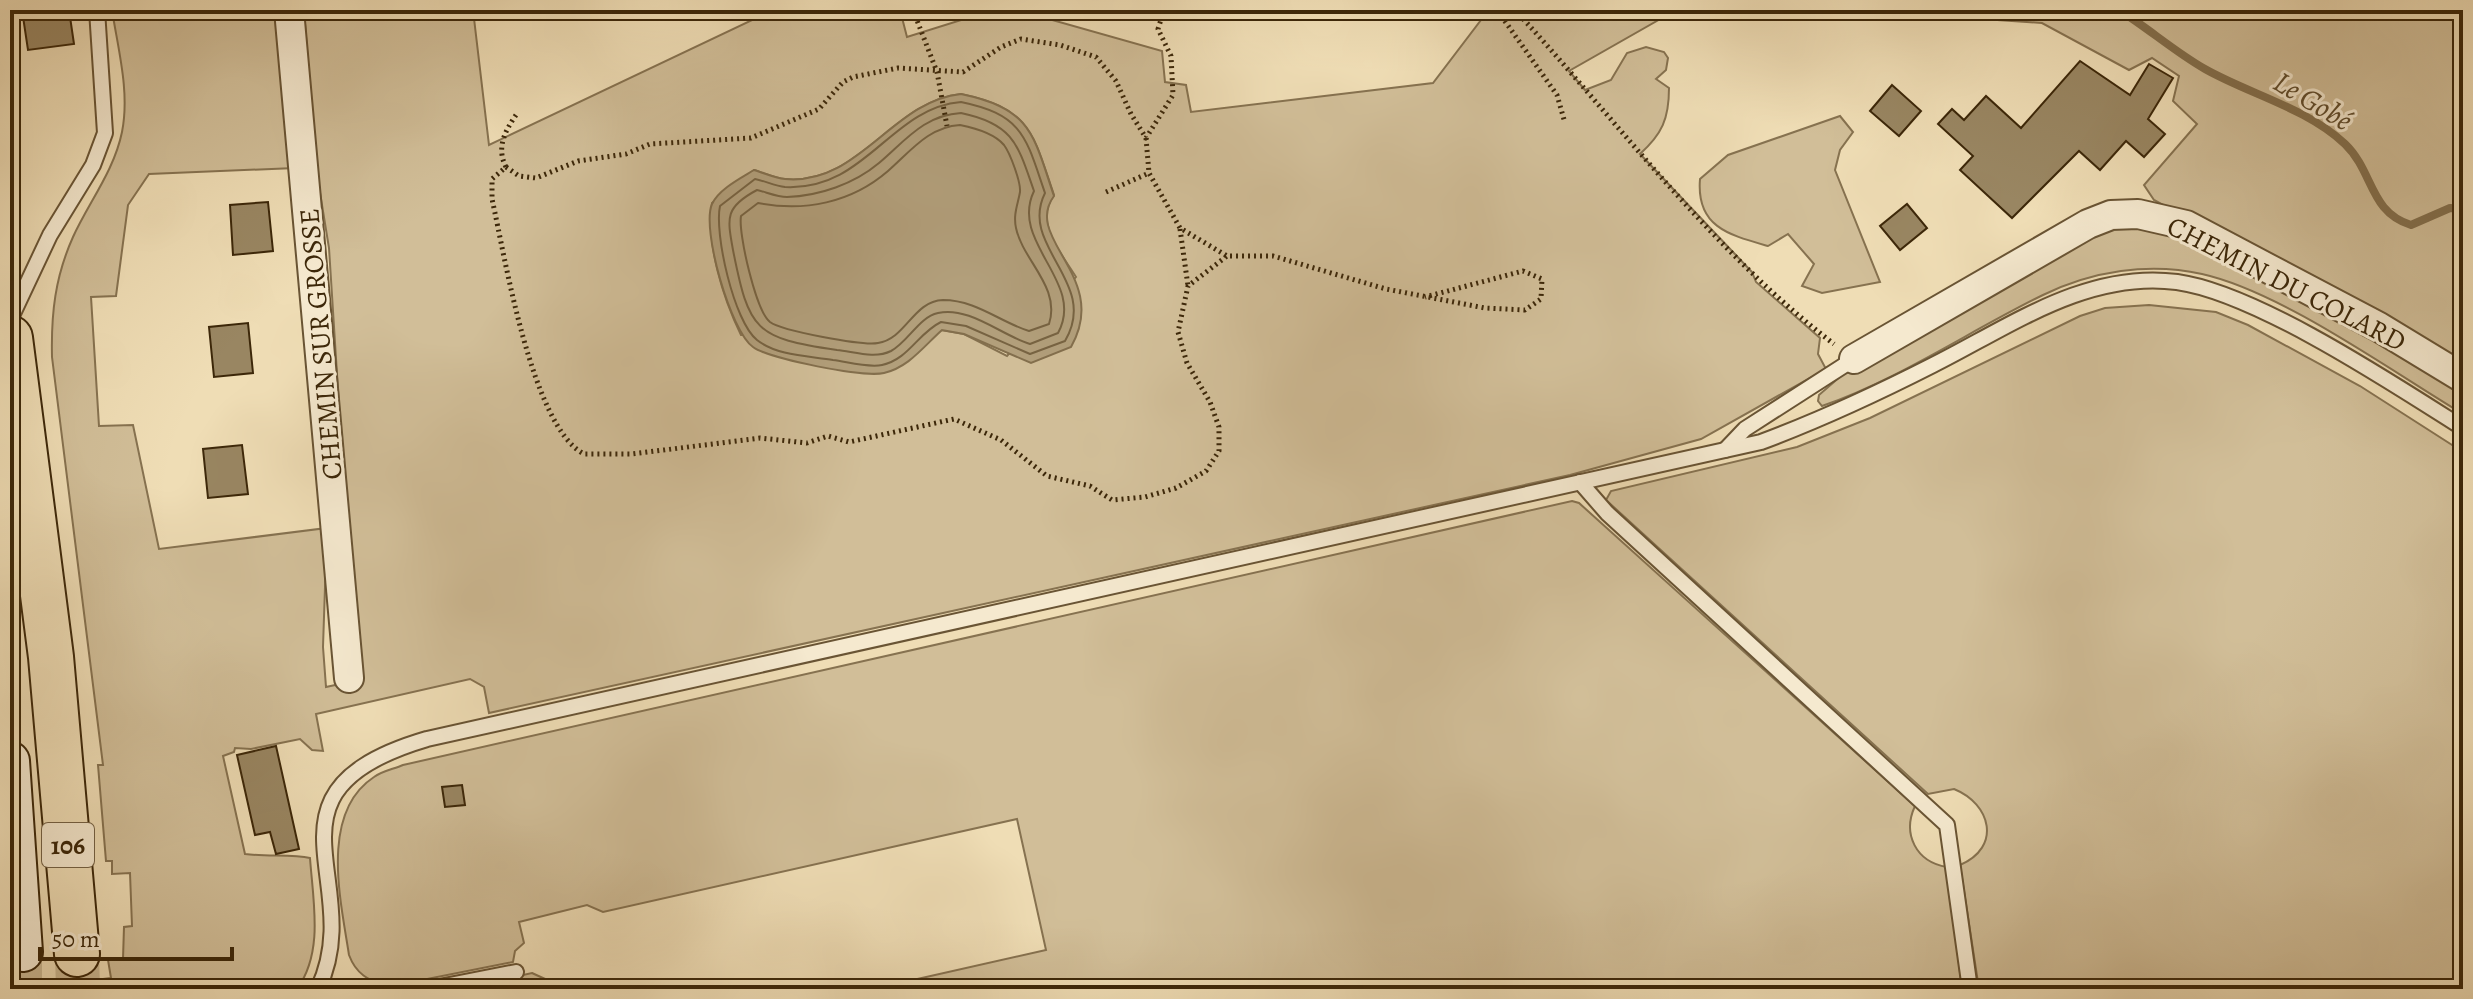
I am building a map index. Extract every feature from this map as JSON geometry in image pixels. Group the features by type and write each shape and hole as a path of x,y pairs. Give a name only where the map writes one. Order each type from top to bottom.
{"main road":[{"name":"106","path":"10,338 59,736 77,954"}],"street":[{"name":"CHEMIN SUR GROSSE","path":"289,10 349,678"},
{"name":"CHEMIN DU COLARD","path":"1854,359 2088,224 2111,215 2138,214 2167,218 2198,231 2379,327 2463,378"},
{"path":"10,761 23,952"}],"lane":[{"path":"10,320 50,235 93,165 105,133 105,86 97,10"},
{"path":"318,989 328,960 330,938 323,849 326,820 344,780 384,752 427,739 1761,442 1837,413 2081,291 2125,282 2175,282 2217,291 2315,340 2463,428"},
{"path":"1724,450 1745,429 1854,359"},
{"path":"1580,482 1607,513 1947,825 1970,989"},
{"path":"429,989 516,972"}],"path":[{"path":"485,10 486,18"},
{"path":"913,10 937,72 947,126"},
{"path":"1146,138 1173,95 1171,56 1158,29 1164,10"},
{"path":"1500,10 1557,95 1565,123"},
{"path":"1515,10 1670,189 1752,272 1822,335"},
{"path":"506,167 492,179 492,199 523,334 552,418 574,449 584,454 632,454 760,438 794,444 828,436 849,442 954,419 1001,440 1047,476 1090,486 1112,500 1166,491 1206,471 1214,463 1220,440 1210,402 1179,345 1181,311 1188,286 1180,228 1149,173 1146,138 1116,81 1096,57 1021,39 1001,47 963,72 898,68 853,77 843,82 819,109 751,138 650,144 626,154 578,161 536,178 519,176 506,167 502,159 504,133 516,115"},
{"path":"1106,192 1149,173"},
{"path":"1180,228 1227,256"},
{"path":"1188,286 1227,256 1250,254 1294,260 1425,297 1485,308 1525,310 1541,299 1542,279 1523,271 1425,297"}],"shaded area":[{"path":"112,10 276,10 295,168 149,174 128,205 116,296 91,297 99,426 133,425 159,549 327,528 323,647 326,687 363,679 347,532 329,248 316,168 304,10 473,10 489,145 773,10 900,10 907,37 993,10 1017,10 1162,51 1165,82 1186,85 1191,112 1433,83 1484,16 1480,10 1676,10 1569,71 1585,90 1611,80 1627,53 1646,47 1664,52 1668,58 1666,70 1656,79 1669,88 1668,109 1659,133 1640,154 1752,272 1756,282 1820,338 1818,354 1826,369 1701,439 1570,475 489,713 484,687 470,679 316,714 323,751 312,750 300,739 251,749 235,748 234,752 223,756 245,854 310,858 314,943 311,959 297,989 23,989 111,978 108,960 123,959 124,927 132,926 130,873 112,874 112,861 106,861 98,765 103,765 52,357 53,311 62,267 73,237 113,160 122,132 124,86","holes":["961,94 985,100 1016,116 1034,140 1054,195 1049,205 1048,226 1076,277 1007,356 964,334 941,330 932,339 741,335 728,305 714,253 712,203 754,170 785,179 811,178 834,170 915,111 937,100"]},
{"path":"1940,10 2463,10 2463,369 2154,200 2144,185 2197,124 2173,101 2179,76 2152,58 2129,70 2042,23 1953,17"},
{"path":"1840,116 1853,132 1840,150 1835,170 1880,282 1822,293 1802,286 1814,264 1788,234 1768,246 1728,233 1709,218 1700,195 1700,179 1728,155"},
{"path":"2157,223 2463,384 2463,414 2336,335 2266,297 2202,274 2162,269 2121,271 2062,287 1879,382 1822,406 1818,401 1819,395 1842,375 2100,227"},
{"path":"2149,305 2216,312 2248,325 2360,386 2463,452 2463,989 1979,989 1960,865 1982,848 1986,837 1987,826 1976,805 1954,789 1928,794 1606,500 1611,491 1797,447 1870,418 2080,316 2105,308"},
{"path":"1572,501 1579,503 1915,806 1910,827 1914,845 1927,859 1947,867 1962,989 873,989 1046,950 1017,819 603,912 587,905 519,922 524,943 515,951 513,962 387,987 364,976 349,955 339,885 340,835 346,813 357,793 384,772 403,765"},
{"path":"532,973 567,989 459,989"}],"water":[{"path":"961,94 985,100 1016,117 1026,127 1041,156 1054,196 1047,212 1049,228 1075,280 1081,300 1080,322 1071,347 1031,363 964,334 942,330 901,366 874,374 796,362 753,347 744,338 727,302 714,256 710,217 715,199 731,184 754,170 785,179 811,178 834,170 915,111 937,100"}],"building":[{"path":"22,10 69,10 74,44 28,50"},
{"path":"2080,61 2130,95 2149,64 2173,78 2148,119 2165,134 2144,157 2126,141 2100,170 2079,151 2012,218 1960,170 1973,156 1938,124 1952,109 1964,120 1986,96 2021,128"},
{"path":"1892,85 1921,111 1899,136 1870,111"},
{"path":"268,202 273,251 233,255 230,205"},
{"path":"1907,204 1927,228 1900,250 1880,226"},
{"path":"248,323 253,373 214,377 209,327"},
{"path":"242,445 248,494 208,498 203,449"},
{"path":"276,746 299,849 276,854 270,832 255,835 237,755"},
{"path":"462,785 465,805 445,807 442,787"}],"waterway":[{"name":"Le Gobé","path":"2119,10 2205,69 2296,111 2330,131 2354,155 2379,201 2397,219 2411,225 2450,208 2463,209"}],"tunnel":[{"path":"23,952 23,989"},
{"path":"77,954 78,989"}]}
